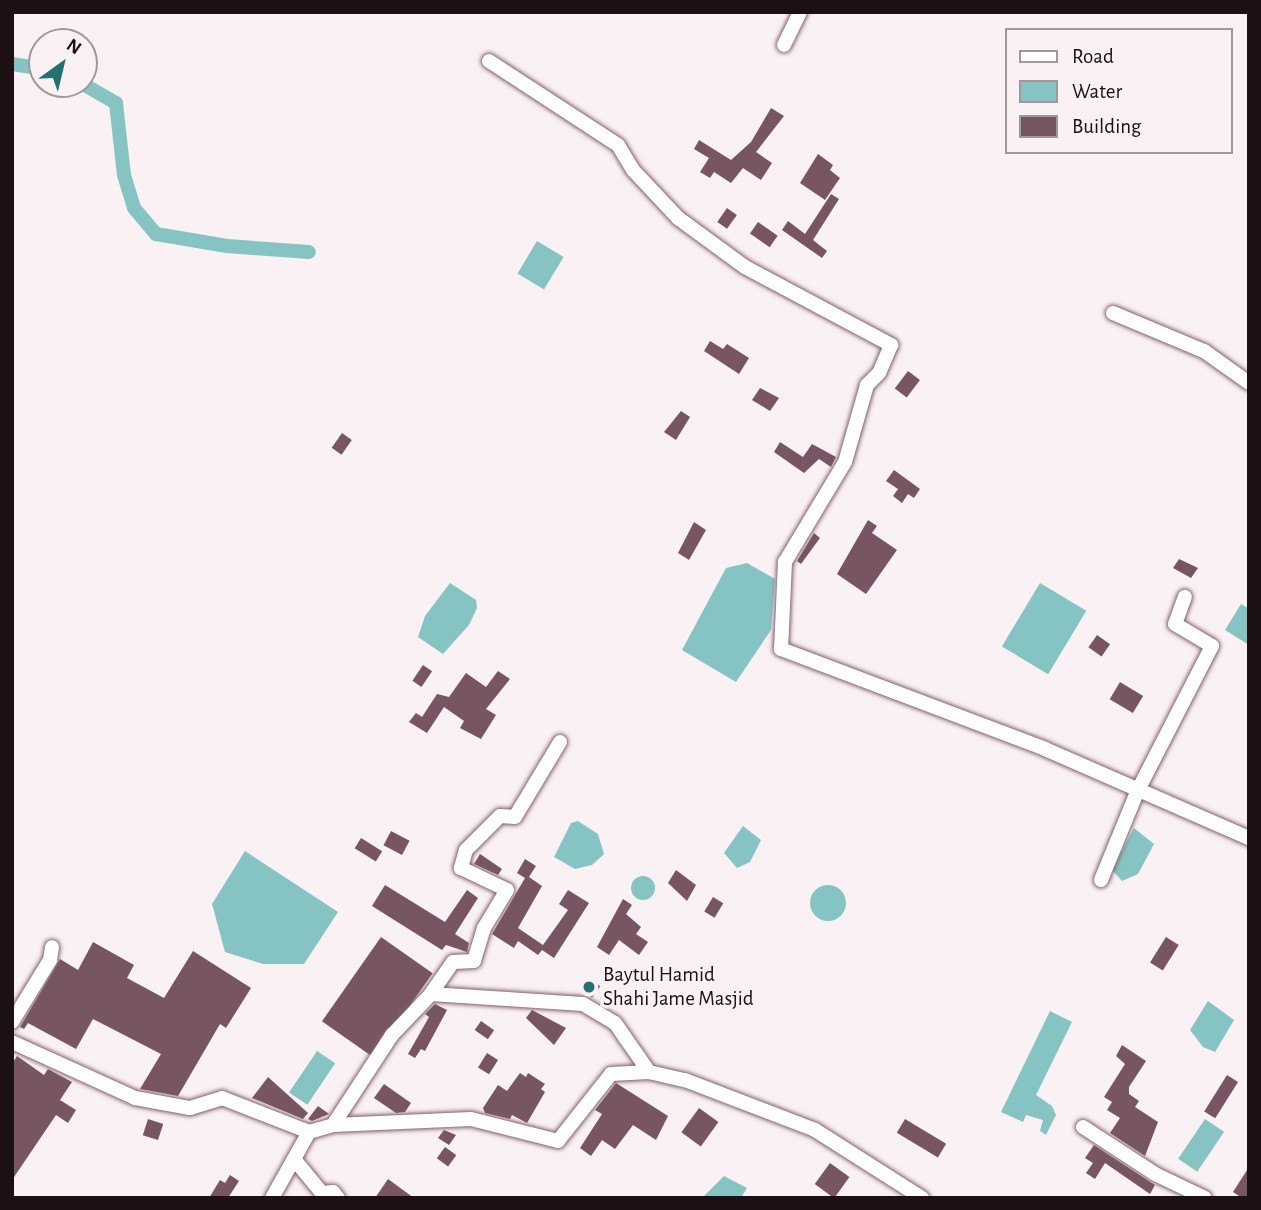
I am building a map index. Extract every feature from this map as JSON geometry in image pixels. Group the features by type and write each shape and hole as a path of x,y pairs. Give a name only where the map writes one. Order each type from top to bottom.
{"street":[{"path":"784,45 800,12"},
{"path":"489,61 618,145 633,170 678,218 745,267 891,345 879,373 867,385 845,462 785,562 781,649 1045,749 1249,838"},
{"path":"1113,313 1204,351 1249,383"},
{"path":"1101,880 1138,790 1212,646 1175,624 1185,597"},
{"path":"332,1125 392,1035 430,994 453,962 474,961 485,928 507,890 461,868 466,850 500,816 515,817 560,742"},
{"path":"12,1022 50,960 52,947"},
{"path":"430,994 583,1004 615,1023 649,1072"},
{"path":"12,1042 135,1098 190,1108 222,1098 309,1132 332,1125 471,1119 558,1141 611,1074 649,1072 685,1080 815,1130 922,1198"},
{"path":"1083,1127 1155,1174 1205,1198"},
{"path":"272,1198 309,1132"},
{"path":"294,1159 322,1193 333,1192 338,1198"}],"water":[{"path":"537,241 564,257 544,290 517,274"},
{"path":"747,563 775,579 771,630 736,682 682,650 726,568"},
{"path":"450,583 476,600 477,608 469,625 443,654 418,637 425,616"},
{"path":"1040,583 1086,611 1048,674 1002,646"},
{"path":"1241,604 1249,609 1249,645 1225,630"},
{"path":"578,821 598,834 604,854 592,865 575,869 554,857 571,823"},
{"path":"743,826 761,840 750,862 737,868 724,853"},
{"path":"1134,828 1154,844 1138,874 1122,881 1112,870"},
{"path":"245,851 338,912 304,964 263,964 225,952 212,904"},
{"path":"643,876 654,883 655,888 648,899 643,900 632,893 631,888 638,877"},
{"path":"828,885 841,890 846,903 841,916 828,921 815,916 810,903 815,890"},
{"path":"1208,1001 1234,1020 1215,1052 1203,1047 1190,1030"},
{"path":"1050,1011 1072,1022 1036,1095 1052,1106 1056,1115 1046,1135 1040,1131 1043,1120 1026,1115 1023,1122 1001,1112"},
{"path":"317,1051 335,1063 307,1105 289,1092"},
{"path":"1205,1119 1224,1132 1197,1172 1178,1159"},
{"path":"724,1176 747,1188 741,1198 702,1198"}],"building":[{"path":"771,108 784,116 756,152 772,163 761,180 743,168 731,183 714,172 710,178 700,172 709,158 694,149 699,140 731,160 751,142"},
{"path":"818,154 833,165 830,170 840,178 825,200 800,183"},
{"path":"831,194 839,199 813,240 827,251 822,258 782,230 788,221 805,234"},
{"path":"727,208 737,215 727,229 717,222"},
{"path":"758,222 778,236 770,247 750,233"},
{"path":"710,341 723,349 727,344 749,358 739,374 704,351"},
{"path":"908,371 920,380 907,398 895,389"},
{"path":"760,388 779,398 770,411 752,400"},
{"path":"681,411 690,417 676,440 664,432"},
{"path":"342,433 352,440 342,455 332,448"},
{"path":"780,442 803,457 812,444 836,457 831,467 819,459 804,473 774,452"},
{"path":"894,470 920,489 914,498 908,494 902,503 893,496 898,489 886,481"},
{"path":"868,520 877,526 872,533 897,550 866,594 837,574"},
{"path":"694,522 706,530 689,560 678,553"},
{"path":"814,533 820,538 801,564 797,561"},
{"path":"1179,559 1198,568 1191,578 1173,568"},
{"path":"1097,635 1110,644 1102,656 1088,647"},
{"path":"423,665 432,671 421,687 412,681"},
{"path":"498,671 510,679 486,709 496,715 481,739 460,728 464,721 444,707 427,733 409,722 416,713 422,717 437,694 449,697 466,673 486,687"},
{"path":"1120,682 1143,696 1133,713 1110,699"},
{"path":"391,831 410,841 402,855 383,845"},
{"path":"361,838 382,851 376,861 355,848"},
{"path":"480,854 502,869 498,875 474,864"},
{"path":"525,859 536,866 529,877 542,886 518,928 543,945 568,910 559,904 568,890 589,903 554,958 542,950 538,955 518,941 514,948 492,934 525,878 517,873"},
{"path":"676,870 696,885 687,901 668,883"},
{"path":"385,885 445,922 467,890 478,898 455,934 469,943 467,952 446,945 442,950 372,906"},
{"path":"713,897 723,903 715,918 704,912"},
{"path":"623,899 632,905 626,914 641,927 636,934 648,942 639,955 619,940 609,955 597,947"},
{"path":"381,937 433,973 374,1058 322,1021"},
{"path":"1166,937 1179,945 1163,970 1150,962"},
{"path":"93,942 134,965 127,978 164,998 193,951 251,988 226,1028 220,1024 178,1096 140,1089 161,1054 93,1019 76,1049 28,1023 24,1029 20,1027 60,959 78,970"},
{"path":"589,978 600,986 592,998 581,989"},
{"path":"435,1004 447,1010 425,1051 421,1049 415,1058 408,1054 429,1017 425,1014"},
{"path":"532,1010 566,1028 554,1045 526,1018"},
{"path":"481,1021 494,1030 488,1039 475,1030"},
{"path":"1122,1045 1146,1061 1129,1087 1129,1094 1139,1101 1135,1107 1158,1122 1145,1156 1110,1133 1120,1118 1107,1110 1112,1102 1104,1097 1125,1064 1116,1056"},
{"path":"487,1053 498,1060 489,1074 478,1067"},
{"path":"17,1056 44,1075 48,1069 72,1082 60,1100 76,1110 68,1123 56,1115 12,1180 12,1064"},
{"path":"520,1073 526,1077 528,1073 545,1084 541,1089 545,1092 527,1123 512,1115 510,1119 485,1113 483,1108 498,1085 507,1091"},
{"path":"1227,1075 1238,1082 1215,1118 1204,1111"},
{"path":"268,1077 308,1113 303,1119 252,1098"},
{"path":"616,1083 668,1116 656,1140 633,1125 615,1149 602,1140 591,1156 580,1148 602,1114 595,1110"},
{"path":"384,1084 411,1103 405,1112 396,1113 374,1098"},
{"path":"318,1106 329,1114 312,1121 308,1119"},
{"path":"699,1108 718,1122 701,1146 681,1132"},
{"path":"148,1119 163,1124 158,1140 143,1135"},
{"path":"905,1119 946,1144 938,1157 897,1133"},
{"path":"444,1130 456,1135 449,1145 438,1138"},
{"path":"1094,1145 1155,1185 1150,1194 1105,1163 1095,1179 1086,1173 1093,1163 1085,1158"},
{"path":"445,1147 456,1155 448,1167 437,1158"},
{"path":"830,1163 849,1177 834,1198 815,1184"},
{"path":"1249,1167 1249,1198 1242,1198 1233,1192"},
{"path":"230,1175 239,1181 228,1198 209,1198 220,1180 225,1183"},
{"path":"388,1179 414,1198 375,1198"}],"waterway":[{"path":"12,64 28,67"},
{"path":"98,93 116,103 124,175 134,208 156,234 227,246 309,252"}],"place":[{"name":"Baytul Hamid Shahi Jame Masjid","path":"589,987"}]}
